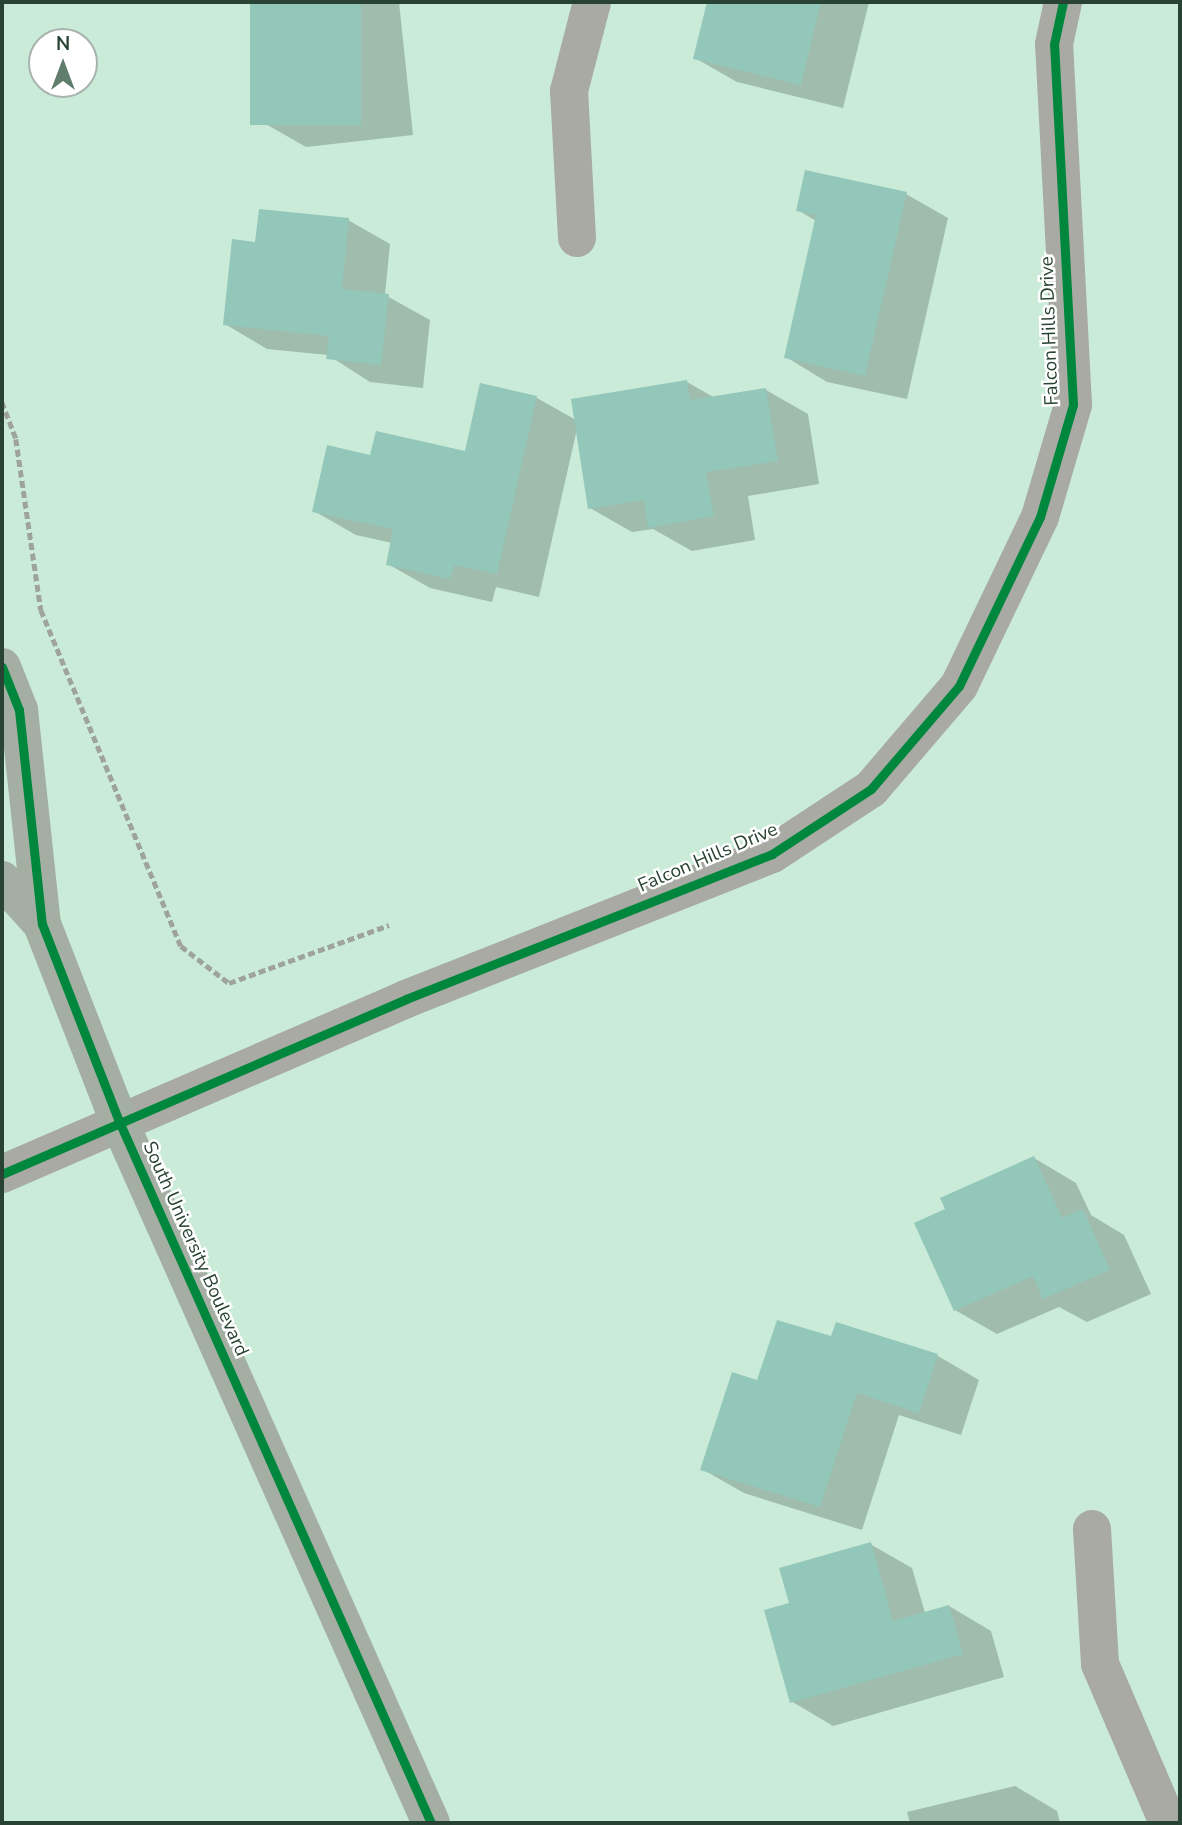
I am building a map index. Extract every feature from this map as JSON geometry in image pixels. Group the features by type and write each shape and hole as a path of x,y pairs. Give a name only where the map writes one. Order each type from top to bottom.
{"main road":[{"name":"South University Boulevard","path":"2,667 19,710 42,924 118,1119 431,1823"},
{"name":"South University Boulevard","path":"2,880 42,924"}],"street":[{"path":"577,238 569,91 592,2"},
{"name":"Falcon Hills Drive","path":"2,1174 118,1119 772,854 871,789 960,686 1040,517 1073,405 1054,44 1063,2"},
{"path":"1092,1529 1100,1664 1168,1823"}],"path":[{"path":"2,402 16,439 41,610 181,946 229,983 389,925"}],"building":[{"path":"250,2 361,2 361,125 250,125"},
{"path":"707,2 821,2 801,85 693,59"},
{"path":"805,170 907,192 865,376 784,358 816,215 796,211"},
{"path":"259,209 349,218 342,289 389,294 381,365 326,359 329,336 223,325 232,239 255,242"},
{"path":"687,380 690,400 766,388 778,461 706,472 714,516 648,528 644,500 588,509 571,399"},
{"path":"480,383 537,396 497,574 454,565 450,579 386,565 393,529 312,512 327,445 370,455 376,431 465,451"},
{"path":"1034,1156 1062,1218 1083,1209 1110,1270 1043,1299 1033,1276 954,1311 914,1223 945,1209 940,1198"},
{"path":"777,1320 831,1336 836,1322 938,1354 919,1413 857,1393 820,1507 700,1470 732,1372 757,1380"},
{"path":"871,1542 893,1621 949,1605 963,1654 790,1703 764,1610 789,1603 779,1568"}],"cycle path":[{"path":"2,1174 406,999 772,854 871,789 959,686 1040,517 1073,405 1054,44 1063,2"},
{"path":"2,667 19,710 42,924 118,1119 431,1823"}]}
